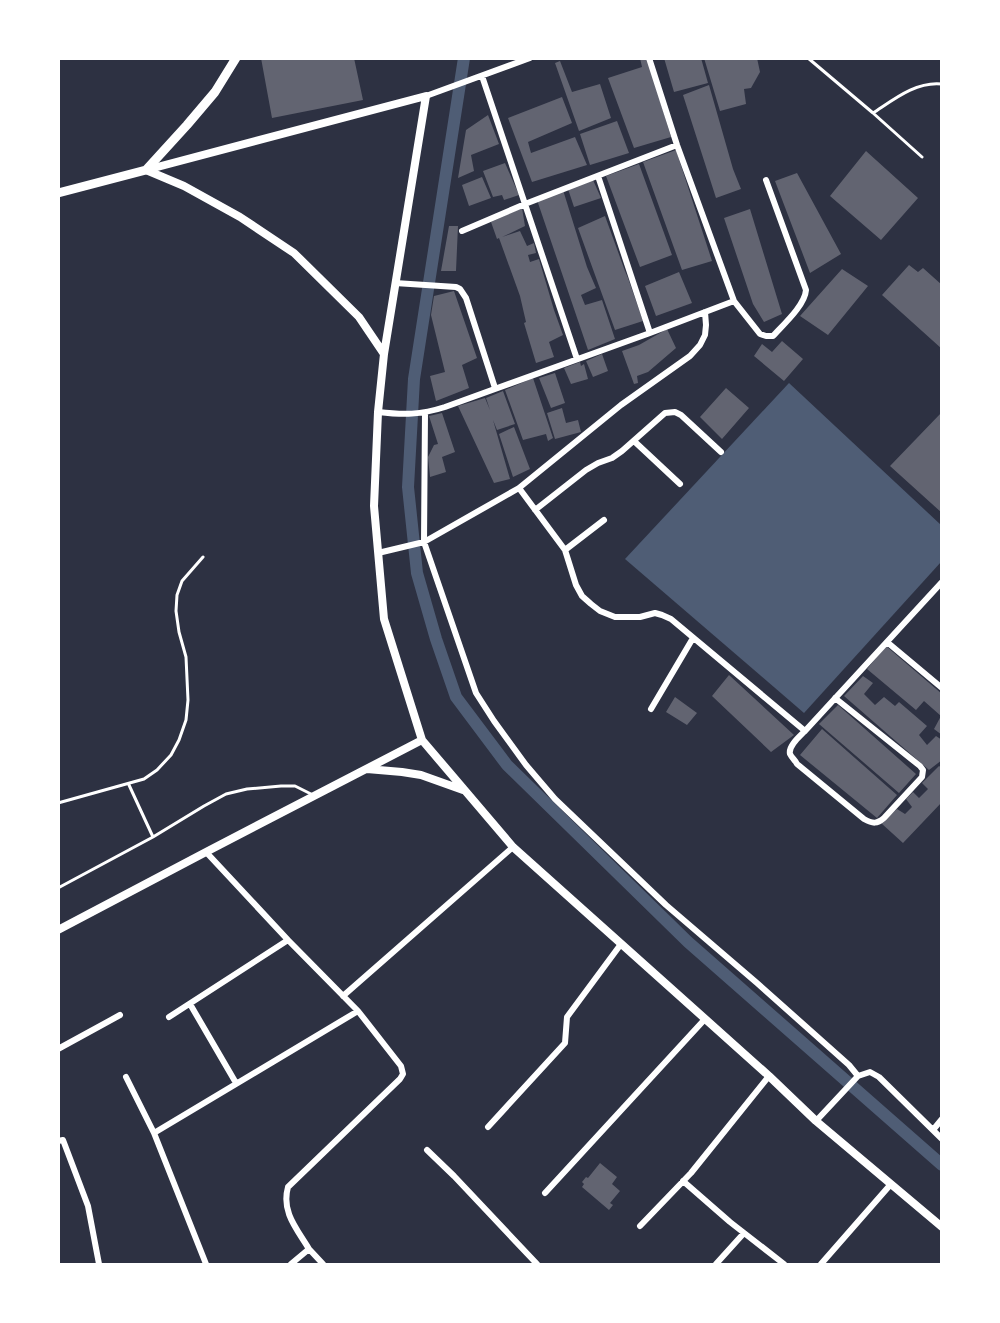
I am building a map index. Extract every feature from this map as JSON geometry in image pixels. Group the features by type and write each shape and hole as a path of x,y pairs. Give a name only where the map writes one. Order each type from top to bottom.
{"main road":[{"path":"58,193 146,170 215,92 236,58"}],"street":[{"path":"146,170 426,96 530,58"},
{"path":"649,58 677,145 734,301 760,334 773,336 796,310 805,297 806,290 766,180"},
{"path":"482,76 576,359"},
{"path":"426,96 384,354 378,412 374,506 384,619 422,740 513,847 769,1076 816,1121 942,1227"},
{"path":"462,231 677,145"},
{"path":"146,170 184,186 240,217 294,253 359,317 384,354"},
{"path":"598,176 650,333"},
{"path":"395,283 415,283 460,289 466,298 495,388"},
{"path":"378,412 422,413 734,301"},
{"path":"378,553 424,542 519,488 621,405 690,356 705,335 705,312"},
{"path":"535,510 586,470 612,458 665,413 675,412 681,415 721,452"},
{"path":"422,413 424,542 476,693 494,721 526,765 555,799 666,905 766,990 849,1065 858,1076"},
{"path":"634,441 680,484"},
{"path":"519,488 565,550 576,585 582,596 600,610 615,617 655,614 671,619 805,731"},
{"path":"565,550 604,520"},
{"path":"835,698 923,770 922,777 878,823 874,824 864,819 797,764 790,754 790,749 835,698 941,583"},
{"path":"651,709 693,638"},
{"path":"887,642 942,688"},
{"path":"58,930 422,740"},
{"path":"365,769 421,775 465,790"},
{"path":"343,996 513,847"},
{"path":"206,852 358,1011 401,1066 403,1074 400,1079 288,1187 286,1206 309,1249 323,1264"},
{"path":"169,1017 288,940"},
{"path":"488,1127 565,1044 567,1017 621,944"},
{"path":"190,1004 236,1083"},
{"path":"154,1133 358,1011"},
{"path":"58,1049 120,1015"},
{"path":"545,1193 705,1019"},
{"path":"816,1121 858,1076 870,1072 879,1077 942,1139"},
{"path":"640,1226 683,1182 769,1076"},
{"path":"126,1077 154,1133 206,1264"},
{"path":"933,1130 942,1119"},
{"path":"58,1142 63,1140 88,1206 99,1264"},
{"path":"427,1150 537,1264"},
{"path":"683,1182 783,1264"},
{"path":"821,1264 891,1184"},
{"path":"716,1264 744,1233"},
{"path":"291,1264 309,1249"}],"lane":[{"path":"808,58 922,157"},
{"path":"873,113 906,91 934,83 942,84"},
{"path":"58,803 144,779 157,770 171,755 186,720 188,700 186,657 176,611 177,595 182,581 203,556"},
{"path":"129,784 153,837"},
{"path":"58,888 226,795 247,789 295,786 315,795"}],"water":[{"path":"789,383 941,525 941,562 804,713 625,559"}],"building":[{"path":"261,58 354,58 363,100 272,118"},
{"path":"640,58 647,58 671,137 634,148 608,78 642,67"},
{"path":"664,58 701,58 708,83 674,92"},
{"path":"704,58 757,58 760,72 751,88 744,89 746,104 720,111"},
{"path":"560,61 572,92 600,84 611,118 579,131 555,63"},
{"path":"709,85 741,189 716,198 683,95"},
{"path":"562,97 572,123 528,142 531,153 575,137 587,165 532,182 508,118"},
{"path":"488,115 499,144 471,155 474,171 458,178 466,130"},
{"path":"617,121 629,153 590,165 580,134"},
{"path":"676,150 712,261 682,270 643,162"},
{"path":"866,151 918,198 881,240 830,196"},
{"path":"505,163 519,195 504,200 502,195 493,197 483,171"},
{"path":"639,164 672,255 640,267 606,176"},
{"path":"797,173 841,254 810,273 775,181"},
{"path":"482,177 491,198 469,206 462,185"},
{"path":"593,180 601,198 574,207 568,189"},
{"path":"563,190 587,267 596,288 581,295 585,305 602,300 615,339 588,350 537,200"},
{"path":"522,208 525,226 502,237 520,231 527,246 534,243 536,253 528,255 530,262 539,259 563,335 549,342 554,357 536,363 524,323 526,322 520,296 491,222"},
{"path":"750,209 782,314 764,322 753,304 724,218"},
{"path":"605,216 643,321 615,330 578,228"},
{"path":"449,226 458,226 456,271 441,271"},
{"path":"909,265 918,272 923,268 942,285 942,349 882,295"},
{"path":"842,269 868,286 828,335 800,316"},
{"path":"679,272 692,303 656,316 645,286"},
{"path":"454,291 477,358 462,365 469,388 436,401 430,376 445,372 431,315 434,296"},
{"path":"667,329 676,348 648,372 637,376 638,383 634,384 622,351 639,345"},
{"path":"782,341 803,359 784,381 754,356 762,344 772,352"},
{"path":"602,354 608,371 593,377 586,361"},
{"path":"580,362 581,366 584,364 588,379 571,384 564,368"},
{"path":"555,373 565,403 551,408 539,378"},
{"path":"533,378 553,438 548,441 546,434 523,440 505,390"},
{"path":"726,388 749,408 722,439 700,417"},
{"path":"503,391 515,424 497,430 493,420 510,479 494,483 458,406 485,398 490,410 486,398"},
{"path":"562,408 566,423 578,420 581,432 555,439 547,413"},
{"path":"942,412 942,513 890,466"},
{"path":"442,413 455,452 442,457 446,472 430,477 428,457 434,445 438,444 429,416"},
{"path":"514,427 530,469 513,477 499,434"},
{"path":"886,646 942,694 942,735 934,729 941,716 924,701 916,710 867,669"},
{"path":"729,675 794,735 771,752 712,696"},
{"path":"863,676 873,683 864,694 875,705 884,697 895,706 899,702 927,726 919,735 927,745 936,736 942,740 942,760 929,770 844,696"},
{"path":"675,697 697,713 687,725 666,712"},
{"path":"838,705 916,774 899,793 819,724"},
{"path":"822,729 897,795 877,818 800,755"},
{"path":"939,766 942,768 942,802 903,843 881,823 897,809 905,814 912,807 906,799 913,792 919,798 928,789 922,783"},
{"path":"600,1163 617,1177 612,1184 620,1191 610,1203 613,1205 609,1210 582,1187 584,1184 582,1182"}],"waterway":[{"path":"464,58 414,379 408,487 417,573 456,697 507,765 688,942 942,1165"}]}
